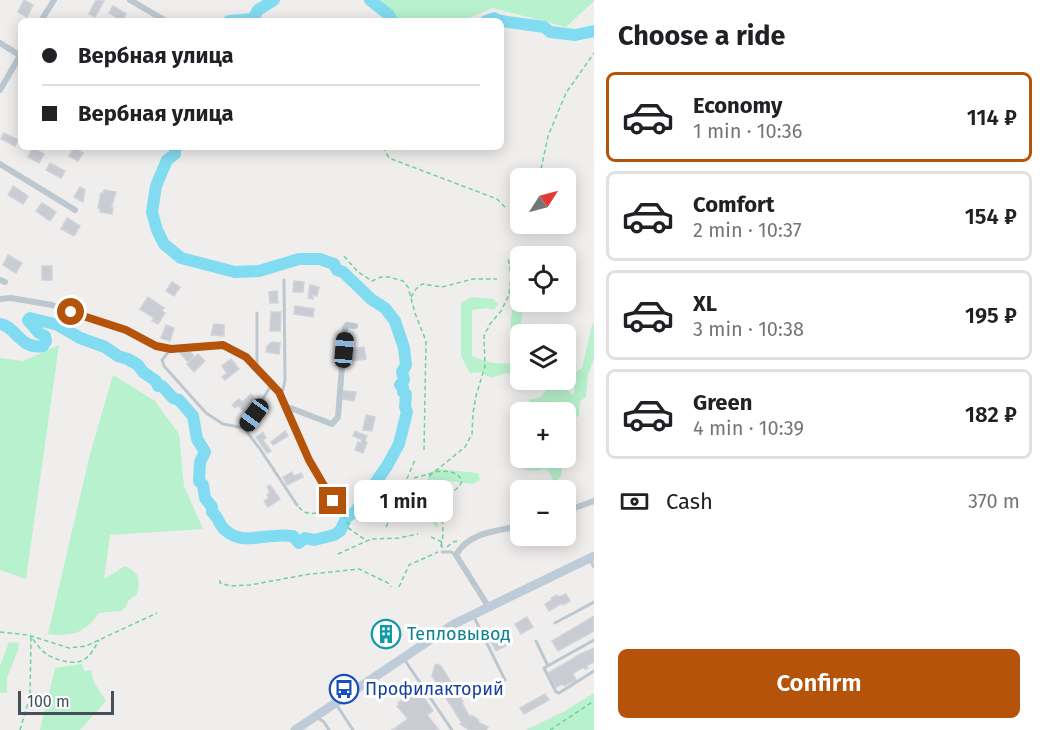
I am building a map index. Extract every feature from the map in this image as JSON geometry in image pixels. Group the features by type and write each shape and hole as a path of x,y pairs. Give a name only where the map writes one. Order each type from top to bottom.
{"main road":[{"path":"295,730 473,614 592,561"}],"street":[{"path":"43,18 54,0"},
{"path":"130,0 160,18"},
{"path":"0,43 18,53"},
{"path":"0,90 18,60"},
{"path":"0,164 75,210"},
{"path":"0,298 52,305 126,330 156,346 171,349 223,345 246,357 279,392 309,460 333,501"},
{"path":"285,406 333,424 338,417 345,328 347,325 355,326"},
{"path":"576,507 594,501"},
{"path":"488,606 456,555 464,543 470,539 510,528"}],"lane":[{"path":"279,392 285,380 284,280"},
{"path":"256,313 257,368"},
{"path":"171,349 162,360 164,366 206,413 223,424 244,428 297,505"},
{"path":"244,428 272,385"},
{"path":"442,552 451,552 456,555"},
{"path":"555,623 594,602"},
{"path":"473,614 504,680"},
{"path":"594,640 544,668 556,692 559,693 593,672 594,678"},
{"path":"536,641 548,666"},
{"path":"403,658 452,730"},
{"path":"335,704 353,730"},
{"path":"316,717 324,722 329,730"}],"path":[{"path":"541,168 548,136 566,93 594,53"},
{"path":"385,150 389,158 497,199 505,207"},
{"path":"344,256 358,272 372,281 381,277 389,277 403,281 408,287 426,341 424,450"},
{"path":"421,513 424,486 428,477 465,447 472,434 476,396 485,366 484,336 490,324 501,312 509,294 511,276 508,257"},
{"path":"411,298 422,284 442,287 473,279 497,279"},
{"path":"386,526 416,460"},
{"path":"414,478 439,471 453,472 460,476 462,481 460,487 446,499 443,507 442,552"},
{"path":"297,505 303,513 309,514 331,509 335,514 341,513 348,523 347,527 364,539"},
{"path":"338,554 371,539 399,538 418,534"},
{"path":"431,537 442,542"},
{"path":"442,552 453,542 470,539"},
{"path":"399,586 409,565 416,560 437,554 442,542"},
{"path":"220,580 220,583 238,586 310,574 359,569 388,583 391,587"},
{"path":"0,632 32,637 69,648 86,646 157,613"},
{"path":"32,637 38,647 48,655 73,663 83,661 99,640"},
{"path":"20,730 30,696 32,637"},
{"path":"550,730 594,700"}],"green space":[{"path":"381,0 594,0 566,27 492,8 469,18 396,18"},
{"path":"471,297 493,299 498,304 494,310 487,308 472,310 472,356 490,362 510,363 510,374 505,373 491,378 481,372 470,373 461,356 461,303"},
{"path":"512,312 522,312 521,324 511,324"},
{"path":"594,323 594,358 588,375 586,397 580,401 579,415 576,418 576,402 529,402 530,399 539,398 547,390 567,390 573,395 576,390 576,372 582,368"},
{"path":"59,345 26,579 0,570 0,358 23,361"},
{"path":"113,375 155,401 179,434 184,486 203,529 110,535 104,579 125,566 134,571 138,577 137,594 121,611 99,613 94,620 77,632 64,635 48,634 90,454"},
{"path":"562,468 561,476 557,480 553,480 547,470 525,469"},
{"path":"438,469 478,473 480,480 473,484 439,480 435,488 438,529 428,510 427,496 429,473"},
{"path":"9,642 19,643 18,650 7,678 7,693 0,693 0,666"},
{"path":"82,664 84,671 91,670 94,682 106,701 80,730 40,730 55,668"},
{"path":"594,693 594,730 526,730 565,711"}],"building":[{"path":"24,0 33,5 27,17 18,12"},
{"path":"96,0 104,1 95,17 89,14"},
{"path":"113,6 126,14 124,18 117,18 109,13"},
{"path":"4,133 18,140 15,146 1,139"},
{"path":"32,150 44,154 39,163 28,157"},
{"path":"73,150 83,153 78,161 69,156"},
{"path":"50,163 65,171 61,178 46,170"},
{"path":"13,186 28,196 23,204 8,195"},
{"path":"80,187 85,190 83,202 74,197"},
{"path":"104,190 116,192 111,208 113,208 112,214 100,212 98,208 101,193 103,194"},
{"path":"42,203 56,212 50,221 36,211"},
{"path":"67,218 80,226 74,236 61,229"},
{"path":"8,255 22,263 16,273 3,265"},
{"path":"42,266 52,266 52,280 42,280"},
{"path":"294,281 304,282 303,292 293,292"},
{"path":"172,282 180,287 174,296 166,291"},
{"path":"310,285 319,287 317,296 313,295 313,299 308,298"},
{"path":"277,291 278,303 270,303 269,292"},
{"path":"148,297 164,308 162,311 165,313 158,324 152,321 154,318 140,309"},
{"path":"295,306 314,309 313,317 294,314"},
{"path":"271,312 281,312 280,331 270,331"},
{"path":"214,324 224,325 224,336 211,335"},
{"path":"166,325 174,328 170,341 161,338"},
{"path":"272,342 280,343 279,354 266,352 267,346"},
{"path":"186,347 194,356 188,362 180,353"},
{"path":"364,347 366,359 352,361 350,349"},
{"path":"198,354 205,361 194,372 187,364"},
{"path":"231,359 239,369 225,380 222,377 227,373 222,366"},
{"path":"343,391 356,392 354,401 342,399"},
{"path":"251,394 256,400 244,412 238,405 235,408 232,405 239,399 242,402"},
{"path":"366,415 375,417 372,431 363,430"},
{"path":"285,431 288,436 273,445 271,442"},
{"path":"355,431 367,436 363,453 355,450 358,442 361,443 362,440 353,436"},
{"path":"263,432 266,438 263,440 271,451 267,453 256,437"},
{"path":"292,472 294,476 301,473 303,477 287,485 283,477"},
{"path":"270,485 280,499 268,507 264,501 269,498 267,495 270,492 267,487"},
{"path":"566,594 570,601 549,611 545,604 552,600 551,598"},
{"path":"594,616 594,631 558,651 552,641"},
{"path":"527,617 533,627 521,634 515,624"},
{"path":"501,629 509,644 496,651 488,636"},
{"path":"594,648 594,662 586,666 588,668 584,667 573,673 576,680 556,687 548,673"},
{"path":"438,664 470,717 471,715 488,727 486,730 469,730 460,724 462,723 432,676 435,665"},
{"path":"417,687 433,711 427,715 439,730 392,730 408,719 397,706 398,703"},
{"path":"545,694 549,700 524,714 520,708"}],"waterway":[{"path":"254,18 258,10 274,0"},
{"path":"370,0 390,18"},
{"path":"504,21 544,27 550,32 575,35 594,31"},
{"path":"0,324 10,329 29,345 35,346 43,346 46,341 45,336 39,333 28,320 30,318 58,325 138,365 143,372 156,381 158,386 162,386 173,398 179,400 193,416 197,439 205,452 200,462 199,481 203,485 205,498 221,526 231,534 243,538 293,536 299,543 305,538 314,540 334,535 340,531 347,517 355,512 387,466 399,444 407,412 406,394 400,385 404,380 402,372 406,365 404,348 395,321 385,308 371,299 343,272 337,270 334,264 320,259 299,259 259,271 235,272 181,258 164,244 152,212 156,186 167,160 175,154 175,150"}],"place":[{"name":"Тепловывод","path":"386,634"},
{"name":"Профилакторий","path":"344,689"}],"route":[{"path":"71,312 126,330 156,346 171,349 223,345 246,357 279,392 309,460 333,501"}]}
